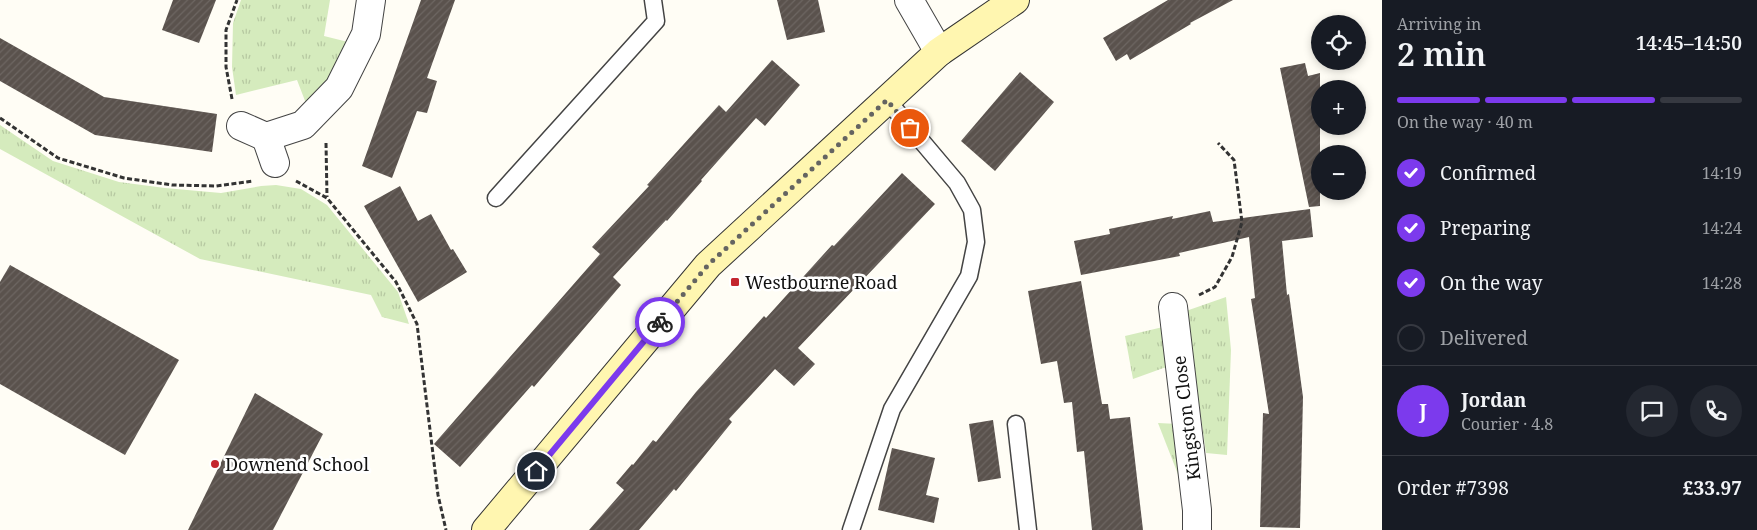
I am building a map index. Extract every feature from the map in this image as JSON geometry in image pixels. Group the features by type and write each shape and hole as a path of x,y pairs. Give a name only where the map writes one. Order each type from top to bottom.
{"street":[{"path":"241,126 266,137 302,125 339,88 366,34 372,0"},
{"path":"909,0 939,52"},
{"path":"486,530 708,265 939,52 1014,0"},
{"path":"266,137 274,174"},
{"name":"Kingston Close","path":"1173,307 1197,510 1197,530"}],"lane":[{"path":"496,198 656,21 653,0"},
{"path":"851,530 892,409 969,276 976,242 972,210 956,183 887,100"},
{"path":"1016,424 1028,530"}],"path":[{"path":"237,0 226,30 226,67 232,102 241,126"},
{"path":"326,101 327,198"},
{"path":"0,118 58,158 124,178 172,185 216,186 274,174 296,181 327,198 396,282 417,324 438,495 446,530"},
{"path":"1173,307 1215,287 1232,257 1242,222 1234,160 1218,143"}],"green space":[{"path":"241,0 330,0 324,36 348,42 330,81 307,106 297,80 236,95 232,67 233,23"},
{"path":"0,125 53,161 119,182 221,193 276,185 301,189 327,205 398,292 409,324 382,317 371,295 200,259 0,149"},
{"path":"1226,297 1231,350 1227,455 1206,453 1186,311"},
{"path":"1163,327 1169,366 1133,379 1125,336"},
{"path":"1158,423 1178,424 1181,482"}],"building":[{"path":"173,0 216,0 199,43 162,30"},
{"path":"421,0 455,0 427,78 437,81 427,113 417,111 392,178 362,166"},
{"path":"777,0 818,0 825,32 787,40"},
{"path":"1168,0 1233,0 1190,23 1130,60 1127,54 1116,61 1103,38"},
{"path":"0,38 104,97 217,114 212,152 95,135 0,81"},
{"path":"772,60 800,85 765,126 756,118 667,221 613,277 621,285 534,387 532,385 460,467 434,444 600,254 592,247 649,186 647,185 719,105 726,112"},
{"path":"1305,63 1308,76 1320,73 1320,80 1311,80 1311,135 1320,135 1320,145 1311,145 1311,200 1320,200 1320,206 1309,207 1280,68"},
{"path":"1020,72 1054,102 995,171 961,141"},
{"path":"902,173 935,204 798,348 815,364 794,386 775,369 729,419 732,422 676,491 674,489 639,530 589,530 624,490 616,483 653,440 656,442 696,392 764,316 766,318 832,245 834,246"},
{"path":"400,186 418,221 431,214 451,250 453,249 467,272 418,302 364,206"},
{"path":"1310,209 1313,237 1282,241 1287,295 1289,294 1303,397 1300,528 1260,527 1263,413 1269,414 1251,299 1255,298 1249,237 1179,253 1180,256 1081,275 1074,241 1110,234 1109,229 1173,216 1172,219 1210,211 1213,222"},
{"path":"10,265 179,360 125,455 0,384 0,282"},
{"path":"1081,281 1102,404 1108,404 1110,419 1130,417 1143,530 1092,530 1084,451 1077,452 1072,402 1064,403 1057,361 1041,364 1028,291"},
{"path":"255,393 323,434 273,530 188,530"},
{"path":"993,420 1001,478 978,482 969,424"},
{"path":"892,448 935,458 926,495 939,498 934,523 878,510"}],"way so far":[{"path":"660,322 708,265 887,100 910,128"}],"place":[{"name":"Westbourne Road","path":"735,282"},
{"name":"Downend School","path":"215,464"}],"route":[{"path":"536,471 660,322"}]}
